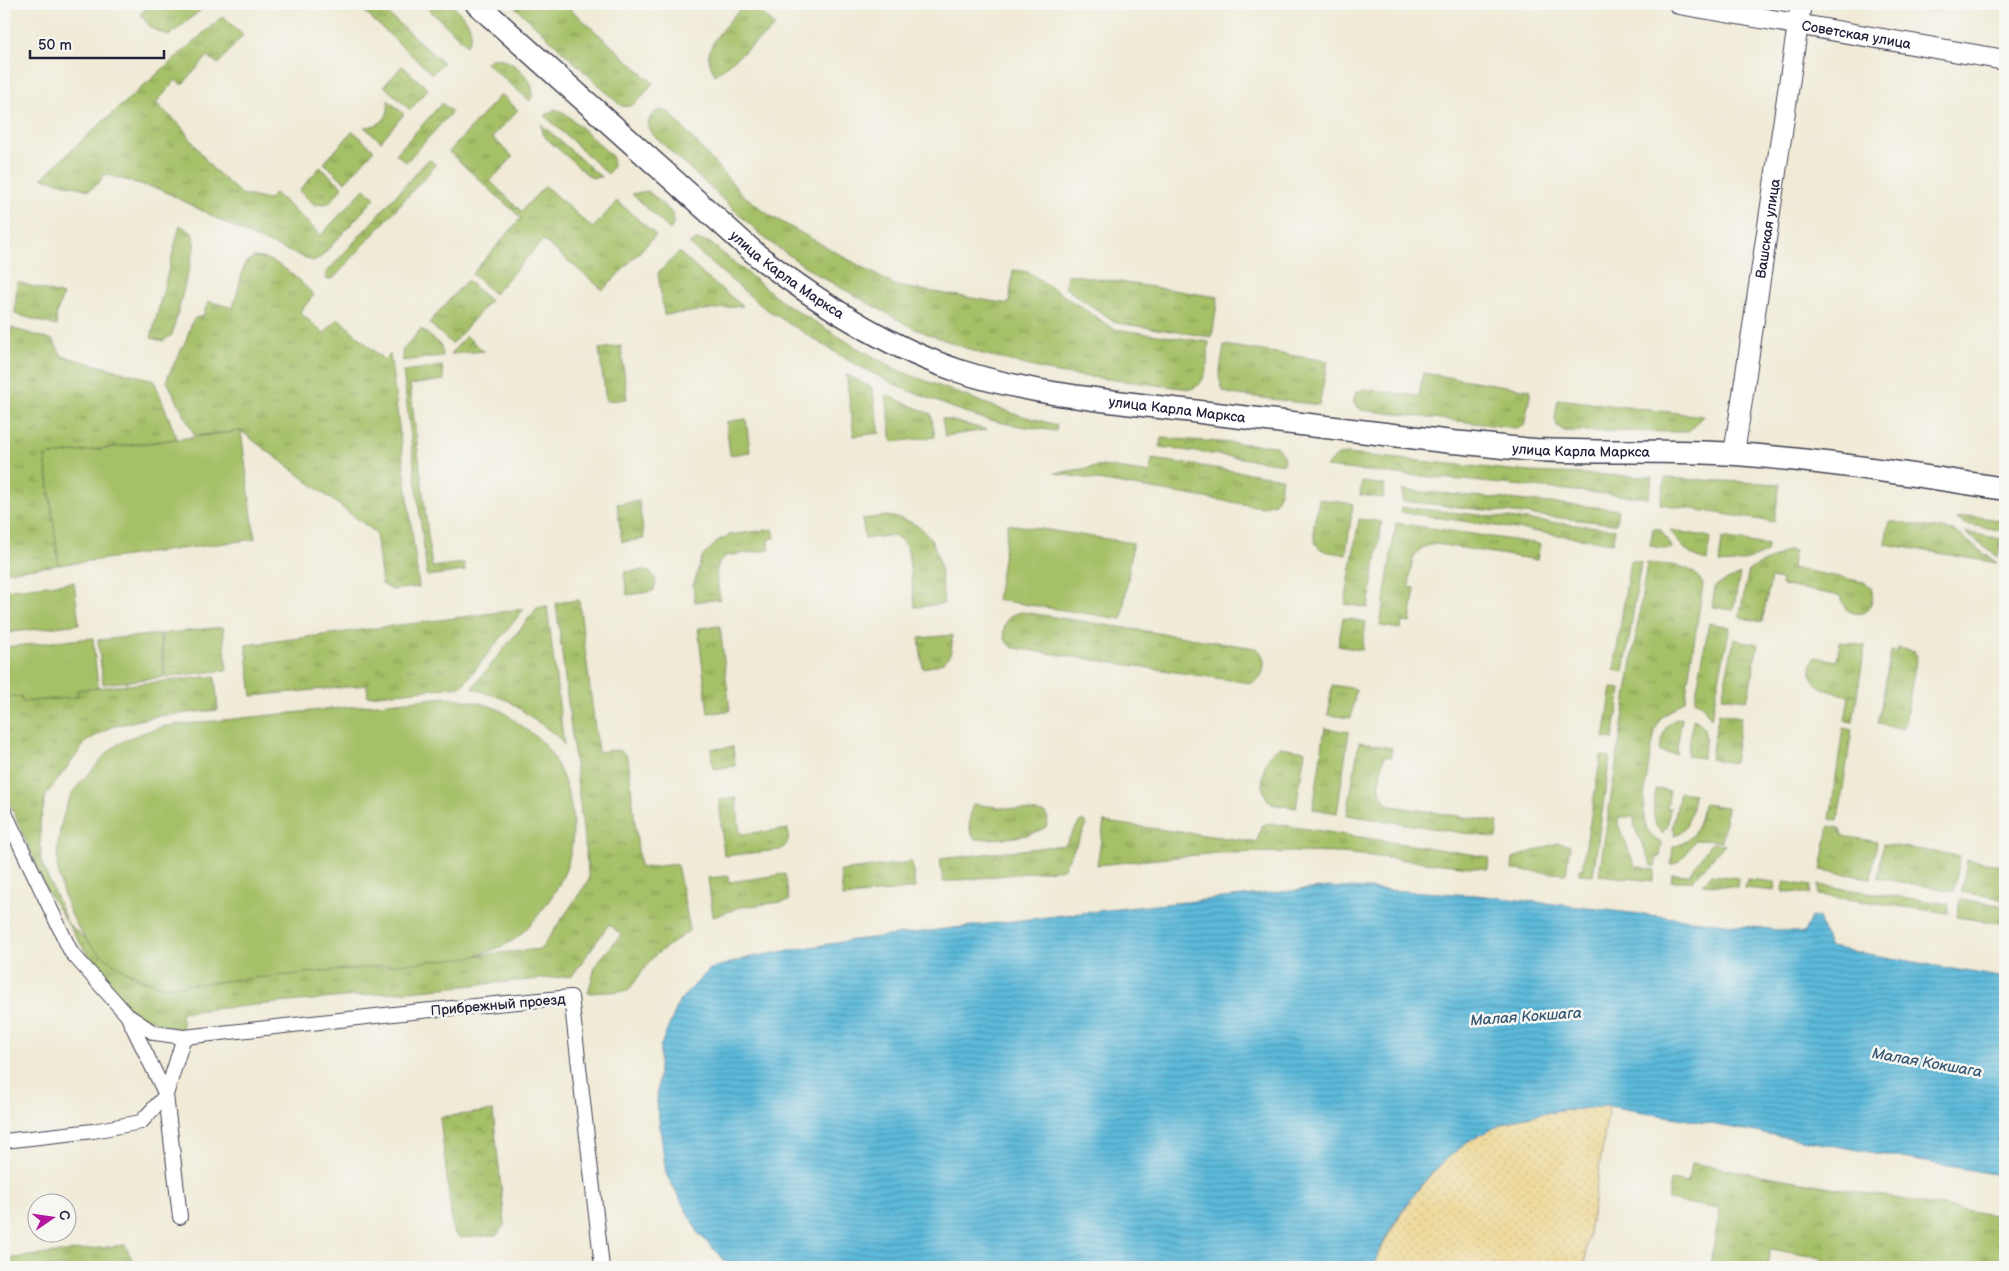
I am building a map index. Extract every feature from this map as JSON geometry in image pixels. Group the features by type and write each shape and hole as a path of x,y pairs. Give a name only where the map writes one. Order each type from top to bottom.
{"main road":[{"name":"улица Карла Маркса","path":"477,4 758,256 808,294 853,320 914,352 956,370 1004,384 1093,400 1329,429 1534,450 1734,454 1923,476 2005,489"}],"street":[{"name":"Советская улица","path":"1679,4 2005,60"},
{"name":"Вашская улица","path":"1734,454 1801,4"},
{"path":"4,811 71,952 127,1015 154,1033 184,1037 166,1095 141,1122 94,1131 4,1142"},
{"name":"Прибрежный проезд","path":"184,1037 571,997 602,1267"},
{"path":"127,1015 166,1095 180,1217"}],"green space":[{"path":"152,4 208,4 169,36 151,28 140,14"},
{"path":"356,4 377,4 443,63 432,74"},
{"path":"423,4 450,4 460,13 470,27 470,39 467,45"},
{"path":"512,4 565,4 653,83 634,104 630,106 620,105"},
{"path":"745,4 756,4 775,27 715,75 709,60 709,53 716,38"},
{"path":"1884,4 1941,4 1940,11"},
{"path":"223,16 243,35 218,64 208,56 182,85 176,80 156,103 181,126 211,167 241,194 268,200 275,193 321,235 365,188 375,198 321,257 313,261 251,236 162,190 104,174 99,183 89,190 42,178 82,140"},
{"path":"497,58 510,63 529,80 533,94 530,101 486,63 491,59"},
{"path":"402,66 428,89 410,110 384,86"},
{"path":"501,94 518,110 492,137 513,157 490,181 521,211 545,186 593,228 617,201 656,235 603,290 543,240 494,294 472,274 521,218 449,152"},
{"path":"388,100 404,114 381,141 364,127 376,125 384,120 388,112"},
{"path":"442,103 452,112 406,162 396,154"},
{"path":"555,109 565,113 612,156 613,166 608,174 545,116"},
{"path":"660,110 669,112 742,194 769,215 896,286 1009,304 1013,270 1028,272 1114,329 1209,342 1204,376 1197,386 1191,389 1057,373 979,353 915,329 816,274 767,240 653,135 648,122 653,114"},
{"path":"541,124 601,177 593,178 589,176 546,138"},
{"path":"353,131 374,150 345,182 324,163"},
{"path":"430,160 435,164 433,168 334,278 327,280 327,272 426,162"},
{"path":"320,167 343,187 329,203 315,205 299,191"},
{"path":"648,191 672,213 673,225 670,230 632,194"},
{"path":"180,225 192,233 195,245 172,335 163,341 151,338"},
{"path":"697,240 709,242 784,303 854,346 900,371 1015,414 1057,425 1056,431 980,418 904,389 849,361 763,307 689,244"},
{"path":"679,252 706,277 743,306 664,315 658,273"},
{"path":"254,257 272,261 287,270 314,295 300,312 324,334 338,318 384,360 390,354 419,587 392,590 382,584 376,533 241,431 195,436 167,381 192,322 195,318 203,316 208,301 233,308 245,263"},
{"path":"1067,274 1218,297 1212,337 1117,323 1065,288"},
{"path":"467,280 490,301 452,344 429,323"},
{"path":"17,282 63,295 56,315 57,326 15,314"},
{"path":"11,328 53,340 62,356 154,380 177,439 45,456 59,565 4,572 4,354"},
{"path":"421,329 441,345 443,356 403,361 402,351"},
{"path":"466,336 484,351 451,354"},
{"path":"1224,345 1328,361 1319,405 1231,394 1223,391 1219,377"},
{"path":"621,346 627,399 606,401 599,349"},
{"path":"442,366 444,380 410,385 432,567 464,563 465,571 427,576 403,371"},
{"path":"1423,373 1531,390 1524,426 1517,428 1362,410 1354,404 1357,392 1364,389 1419,396"},
{"path":"846,374 872,388 880,433 854,436"},
{"path":"886,395 931,414 935,437 892,442"},
{"path":"1558,399 1703,416 1688,432 1564,431 1557,426 1555,418"},
{"path":"942,418 987,430 945,436"},
{"path":"746,419 750,452 730,455 726,422"},
{"path":"241,431 255,539 59,565 45,456"},
{"path":"1161,438 1276,446 1285,458 1284,464 1160,447"},
{"path":"1348,454 1531,472 1652,477 1649,498 1325,467 1338,455"},
{"path":"1152,459 1282,478 1280,492 1275,503 1261,507 1055,473 1103,466 1150,473"},
{"path":"1665,478 1780,484 1774,522 1660,504"},
{"path":"1362,482 1385,485 1383,498 1360,495"},
{"path":"1403,490 1618,509 1616,524 1402,501"},
{"path":"1319,499 1353,504 1346,554 1325,551 1315,542 1314,528"},
{"path":"639,501 644,539 622,542 617,504"},
{"path":"1401,507 1615,529 1613,543 1400,512"},
{"path":"887,516 905,520 928,535 938,559 944,604 915,607 908,552 901,540 891,536 865,539 862,519"},
{"path":"1972,516 2005,521 2005,531 1965,524 1956,519"},
{"path":"1359,519 1382,522 1368,608 1345,604"},
{"path":"1889,521 1954,531 1997,563 1885,544"},
{"path":"1396,523 1540,544 1537,560 1437,544 1428,546 1417,553 1412,565 1409,587 1415,588 1410,623 1402,622 1401,629 1380,626"},
{"path":"1008,524 1133,543 1122,619 997,600"},
{"path":"1653,528 1660,529 1672,547 1671,549 1650,546"},
{"path":"773,529 775,538 768,539 770,550 726,556 721,560 717,570 720,599 695,602 693,586 702,557 719,540 730,535"},
{"path":"1670,530 1710,537 1707,561 1690,553"},
{"path":"1964,532 2001,539 1998,557"},
{"path":"1722,538 1768,545 1767,552 1743,561 1719,563"},
{"path":"1788,550 1794,551 1792,568 1864,582 1870,586 1872,593 1871,605 1863,613 1857,614 1845,608 1841,596 1781,585 1782,580 1771,578 1762,622 1739,617 1749,570"},
{"path":"1630,560 1641,562 1624,672 1614,670"},
{"path":"1647,563 1680,566 1693,572 1703,585 1685,700 1660,719 1655,731 1649,766 1644,818 1649,832 1662,843 1660,857 1657,857 1655,867 1652,866 1635,828 1634,817 1619,817 1618,824 1635,866 1655,870 1653,881 1599,875"},
{"path":"643,570 650,572 656,580 654,590 627,595 624,572"},
{"path":"1740,574 1733,610 1712,607 1715,586"},
{"path":"74,582 79,624 5,633 4,590"},
{"path":"579,600 598,752 619,751 628,759 640,868 677,864 690,930 654,956 628,991 588,993 596,964 621,935 609,924 572,976 181,1012 183,1032 131,1013 84,949 68,923 112,962 135,977 163,987 541,949 589,880 556,603"},
{"path":"547,606 564,745 557,736 509,701 472,688 537,608"},
{"path":"524,609 462,686 368,696 367,685 252,696 246,645"},
{"path":"1022,612 1255,648 1262,655 1264,667 1260,678 1250,683 1014,648 1006,642 1004,628 1011,615"},
{"path":"1343,618 1366,622 1362,650 1338,646"},
{"path":"1709,623 1730,627 1711,718 1702,705 1695,700"},
{"path":"720,626 730,711 708,713 698,628"},
{"path":"223,627 227,670 165,677 161,634"},
{"path":"160,634 164,677 103,684 98,640"},
{"path":"952,635 951,650 946,659 937,665 923,668 919,638"},
{"path":"93,638 98,688 77,690 77,697 22,702 21,696 4,697 4,647"},
{"path":"1734,639 1758,644 1746,700 1722,697"},
{"path":"1840,642 1865,646 1853,722 1845,721 1849,696 1819,686 1811,675 1811,667 1815,657 1837,661"},
{"path":"1898,648 1915,651 1914,654 1917,655 1904,729 1878,724 1891,651 1897,652"},
{"path":"215,676 218,710 157,716 111,727 87,741 46,795 40,823 41,861 67,922 46,890 4,789 4,697 21,696 22,702 77,697 76,690"},
{"path":"1332,685 1356,689 1351,718 1328,715"},
{"path":"1612,688 1621,689 1613,739 1604,738"},
{"path":"446,697 492,707 511,717 543,743 553,757 567,787 571,803 573,836 566,869 553,895 541,912 511,942 473,957 163,987 114,964 97,951 83,935 65,899 58,870 59,839 63,817 66,806 75,789 106,754 120,743 139,734 166,726"},
{"path":"1719,713 1741,717 1734,763 1710,759"},
{"path":"1682,718 1676,754 1660,752 1665,730 1671,722"},
{"path":"1693,719 1699,722 1705,731 1702,758 1687,756"},
{"path":"1325,728 1349,732 1337,813 1313,809"},
{"path":"1843,728 1852,730 1838,820 1830,819"},
{"path":"1359,742 1392,748 1391,757 1384,756 1380,777 1382,796 1391,806 1498,822 1496,838 1347,815"},
{"path":"733,747 735,766 713,769 711,749"},
{"path":"1280,747 1305,751 1296,808 1272,804 1267,799 1264,791 1263,774 1265,765 1274,751"},
{"path":"1601,756 1610,757 1593,875 1579,874 1579,869 1582,869"},
{"path":"1656,789 1670,791 1667,808 1670,808 1667,828 1664,828 1663,834 1654,819"},
{"path":"1680,792 1694,794 1687,824 1684,829 1674,836 1675,830 1672,829"},
{"path":"736,798 740,834 788,829 788,841 783,848 780,850 724,856 719,800"},
{"path":"973,804 1045,813 1048,818 1047,826 1032,834 1023,836 975,839 970,831"},
{"path":"1703,804 1727,807 1722,841 1695,840 1682,858 1671,865 1673,847 1687,841 1695,831"},
{"path":"1080,821 1085,821 1087,825 1063,869 943,882 940,859 1065,845"},
{"path":"1104,822 1257,842 1261,826 1269,823 1489,857 1488,869 1343,853 1293,852 1217,853 1097,865"},
{"path":"1829,826 1839,828 1843,836 1877,842 1871,878 1821,870"},
{"path":"1557,843 1570,845 1566,874 1512,870 1513,858"},
{"path":"1711,843 1725,844 1692,881 1671,881 1672,874 1689,875"},
{"path":"1883,844 1960,856 1954,891 1878,878"},
{"path":"1967,860 2000,865 2005,871 2004,899 1961,892"},
{"path":"912,862 915,888 843,897 840,871"},
{"path":"785,874 789,901 741,907 713,917 708,878 728,876 729,882"},
{"path":"1711,875 1738,878 1737,887 1702,884"},
{"path":"1747,879 1775,882 1774,891 1745,888"},
{"path":"1784,882 1811,886 1810,894 1783,891"},
{"path":"1819,885 1949,904 1948,913 1818,895"},
{"path":"1960,899 2005,906 2005,924 1957,917"},
{"path":"493,1111 505,1224 497,1235 461,1238 453,1232 440,1117"},
{"path":"1691,1163 2005,1217 2005,1267 1821,1267 1822,1258 1770,1249 1767,1267 1710,1267 1720,1209 1668,1200 1671,1180 1688,1183"},
{"path":"125,1245 136,1267 4,1267 4,1259"}],"sand":[{"path":"1609,1106 1585,1267 1373,1267 1395,1223 1409,1202 1441,1164 1460,1148 1480,1135 1503,1124 1529,1116"}],"water":[{"name":"Малая Кокшага","path":"1329,887 1476,895 1804,933 1811,917 1819,918 1829,947 2005,978 2005,1176 1609,1106 1529,1116 1503,1124 1481,1134 1460,1148 1441,1164 1408,1202 1382,1245 1373,1267 731,1267 699,1234 666,1174 657,1103 660,1047 680,1000 710,969 751,957 853,940 1098,911"}]}
